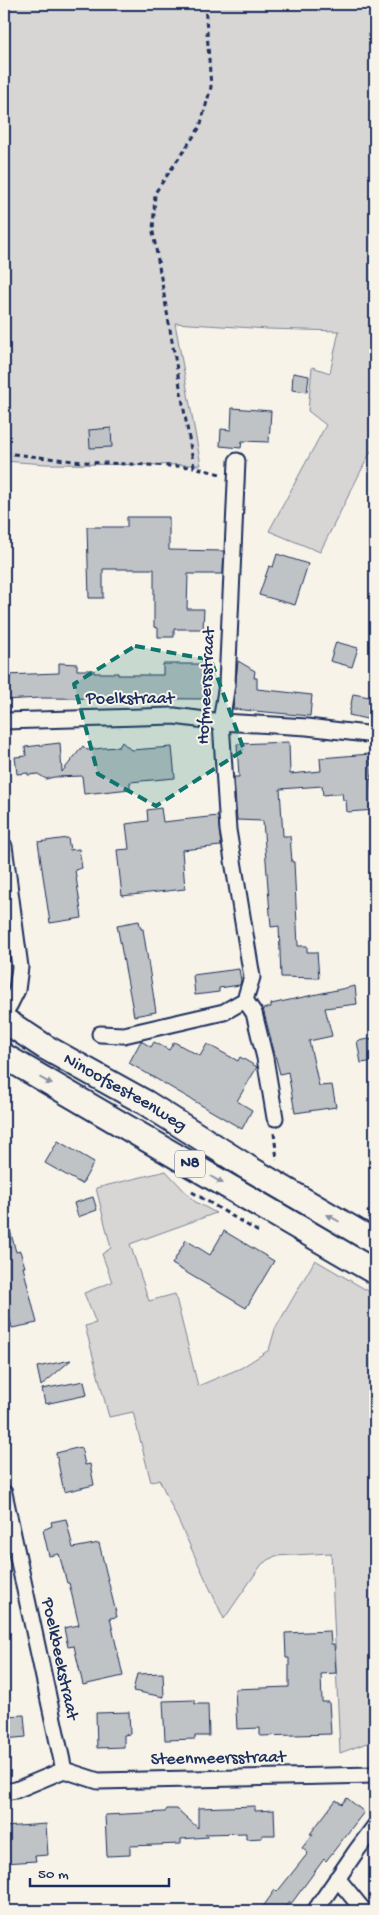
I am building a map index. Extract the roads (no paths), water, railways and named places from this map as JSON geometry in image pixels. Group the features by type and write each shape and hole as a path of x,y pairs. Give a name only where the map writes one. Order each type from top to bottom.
{"main road":[{"name":"Ninoofsesteenweg","path":"4,1020 45,1047 146,1103 247,1167 375,1242"},
{"name":"Ninoofsesteenweg","path":"4,1056 375,1272"}],"street":[{"name":"Hofmeersstraat","path":"237,461 226,684 221,722 228,830 252,977 245,1000"},
{"name":"Poelkstraat","path":"4,721 174,716 221,722 307,727 375,736"},
{"path":"4,846 20,967 16,990 4,1014"},
{"path":"100,1034 124,1035 224,1012 245,1000 254,1013 265,1058 275,1118"},
{"name":"Poelkbeekstraat","path":"4,1493 64,1770"},
{"path":"4,1792 16,1790 64,1770"},
{"name":"Steenmeersstraat","path":"64,1770 98,1781 375,1775"},
{"path":"315,1911 375,1826"},
{"path":"337,1878 364,1911"}],"waterway":[{"path":"375,1411 375,1419"}]}
